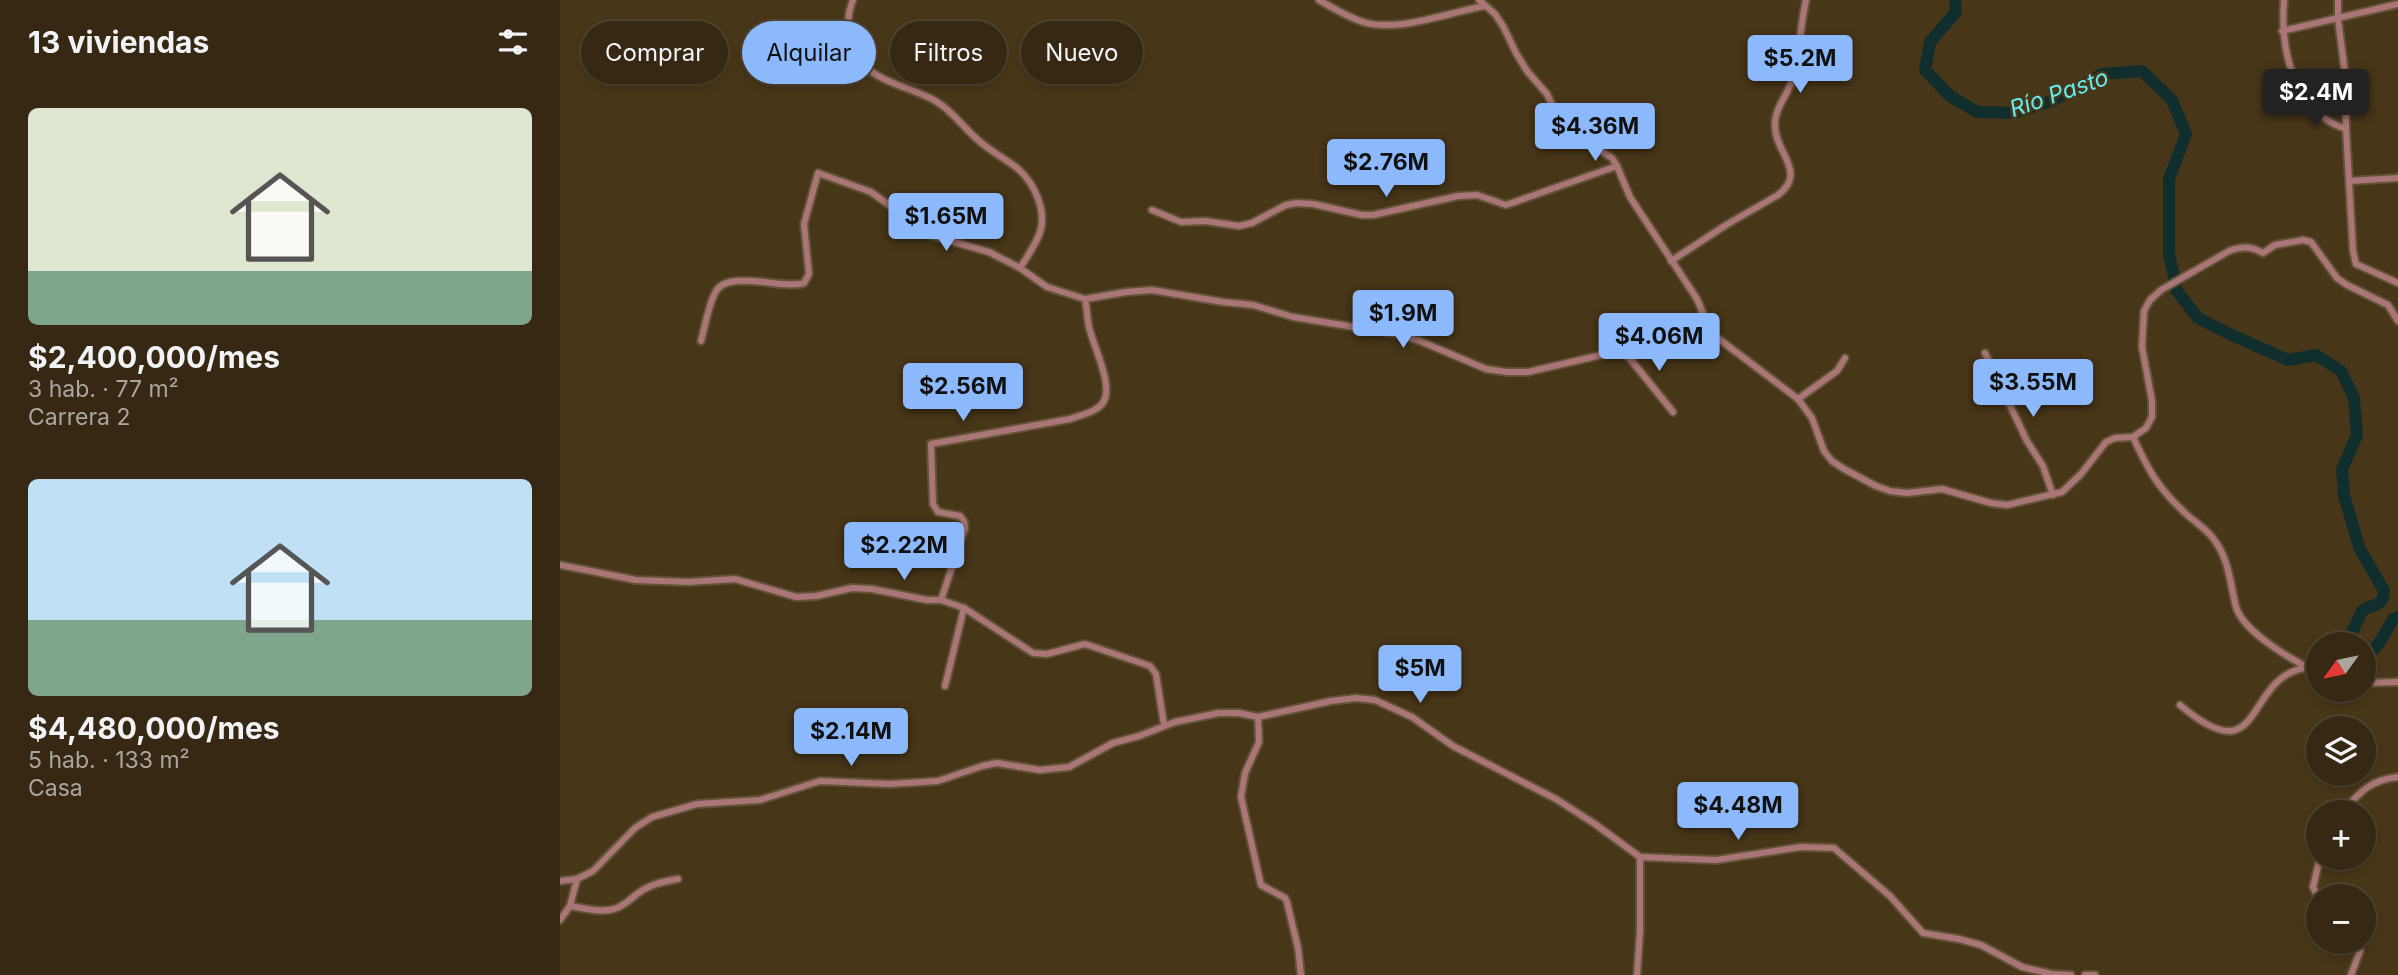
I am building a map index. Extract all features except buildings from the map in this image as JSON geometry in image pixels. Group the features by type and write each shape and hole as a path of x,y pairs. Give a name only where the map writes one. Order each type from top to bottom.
{"street":[{"path":"853,0 846,18 850,37 862,65 883,79 943,106 978,141 1028,179 1036,195 1042,222 1039,234 1020,268"},
{"path":"1319,0 1364,22 1382,25 1423,20 1485,6"},
{"path":"1479,0 1495,14 1527,71 1547,94 1560,122 1569,134 1612,158 1630,197 1697,299 1711,333 1798,398 1812,418 1824,451 1832,461 1876,486 1908,493 1942,489 2007,505 2053,495 2070,487 2106,442 2115,438 2133,437 2146,428 2152,417 2152,401 2142,346 2144,311 2150,300 2179,279 2241,247 2254,247 2263,253 2275,245 2303,240 2311,242 2337,278 2388,305 2398,321"},
{"path":"1671,261 1786,189 1791,174 1775,132 1774,122 1792,80 1806,0"},
{"path":"2284,0 2282,31 2289,64 2305,100 2329,122 2346,129"},
{"path":"2338,0 2346,81 2353,251 2356,264 2398,283"},
{"path":"2282,31 2398,4"},
{"path":"1152,210 1181,222 1205,221 1239,226 1252,223 1286,205 1297,203 1362,215 1373,215 1458,196 1477,195 1506,205 1617,166"},
{"path":"701,341 716,290 723,284 745,280 794,286 804,284 809,275 804,224 818,173 871,192 930,235 989,252 1020,268 1047,287 1085,299 1152,290 1253,305 1293,317 1396,334 1420,341 1486,369 1507,372 1528,372 1623,350 1641,339 1662,333 1711,333"},
{"path":"2349,181 2398,178"},
{"path":"942,600 965,528 960,516 939,512 933,504 931,444 1070,418 1090,413 1103,404 1106,394 1104,377 1089,326 1085,299"},
{"path":"1623,350 1673,412"},
{"path":"1985,353 2027,441 2043,466 2053,495"},
{"path":"1798,398 1837,371 1845,358"},
{"path":"2133,437 2154,480 2219,546 2231,580 2236,606 2245,625 2306,666"},
{"path":"560,565 636,580 688,582 735,579 796,597 816,596 852,588 942,600 964,608 1033,653 1047,654 1085,644 1150,666 1156,674 1164,725"},
{"path":"945,686 964,608"},
{"path":"2180,705 2197,720 2217,731 2228,732 2247,722 2284,675 2306,667"},
{"path":"2376,683 2398,682"},
{"path":"560,881 576,879 593,871 635,828 652,817 685,807 725,801 760,800 820,782 915,784 938,781 996,764 1040,770 1069,767 1113,743 1164,725 1219,713 1239,713 1258,718 1356,698 1375,700 1397,709 1454,746 1556,799 1640,857 1716,860 1801,847 1834,848 1890,896 1923,933 1982,945 2022,967 2071,975"},
{"path":"1258,718 1259,742 1245,773 1241,797 1261,885 1287,902 1298,948 1301,975"},
{"path":"2353,800 2374,782 2398,777"},
{"path":"1637,975 1640,857"},
{"path":"560,920 570,906 576,879"},
{"path":"570,906 597,911 612,909 625,905 637,893 655,883 678,879"},
{"path":"2351,975 2359,954"},
{"path":"2085,975 2095,975"}],"waterway":[{"name":"Río Pasto","path":"1955,0 1956,12 1930,42 1925,70 1950,96 1977,112 2014,113 2052,101 2102,74 2142,71 2172,100 2186,134 2169,179 2169,254 2177,291 2198,318 2234,336 2288,360 2316,355 2341,371 2354,398 2357,435 2342,469 2344,495 2359,547 2384,591 2380,603 2362,611 2352,632"},
{"name":"Río Pasto","path":"2376,646 2393,619 2398,617"}]}
